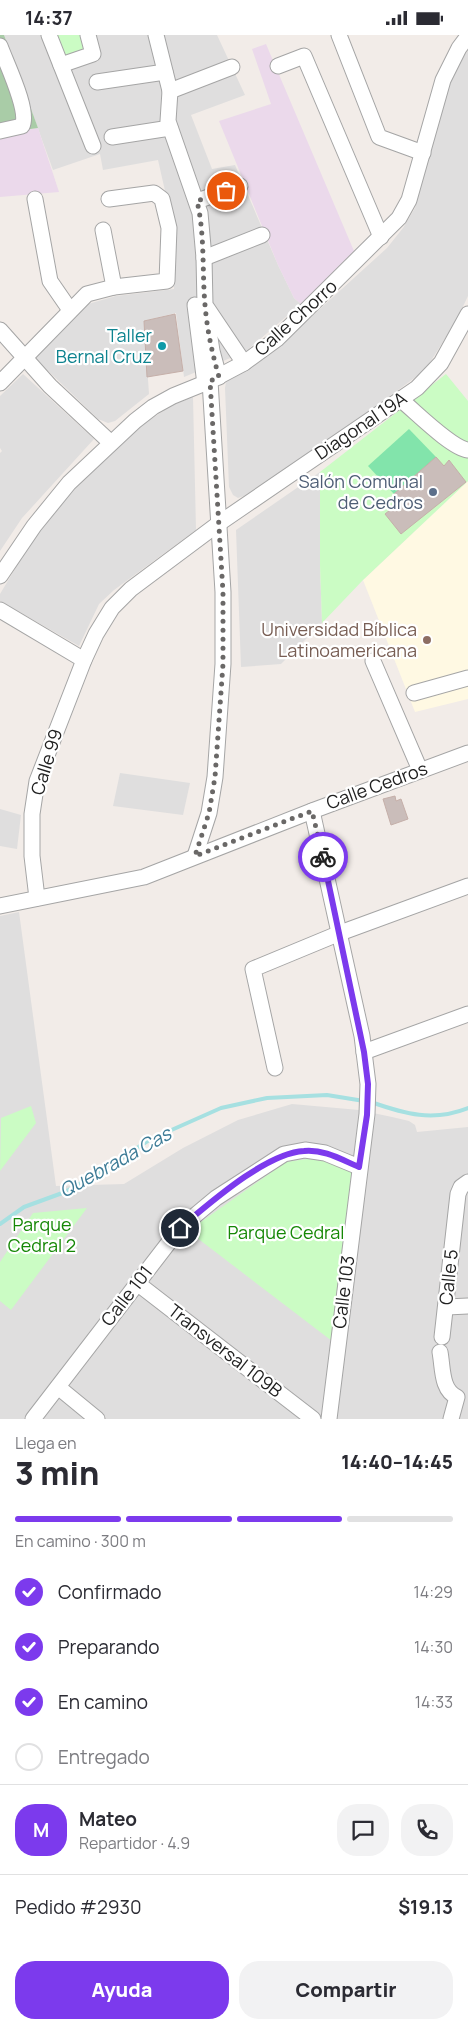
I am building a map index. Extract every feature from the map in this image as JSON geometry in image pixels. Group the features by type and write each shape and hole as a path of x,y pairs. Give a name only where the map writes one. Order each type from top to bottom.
{"street":[{"path":"49,35 93,146"},
{"path":"61,65 93,55 88,35"},
{"path":"339,35 379,137 423,153"},
{"path":"159,36 170,91 168,121 200,213 204,259 200,305 212,351 211,381 223,592 223,664 215,777 211,802 195,856"},
{"name":"Calle Chorro","path":"0,575 34,526 69,483 111,443 153,407 211,381 244,363 277,339 399,218 409,200 442,80 459,48 468,37"},
{"path":"0,46 20,99 24,121 22,127 0,131"},
{"path":"278,66 304,56 381,237"},
{"path":"170,91 232,67"},
{"path":"96,82 165,71"},
{"path":"112,137 170,128"},
{"path":"197,201 240,186"},
{"path":"0,383 87,294 114,287 167,281 169,228 162,199 154,193 110,199"},
{"path":"35,199 50,281 70,310"},
{"path":"103,230 114,287"},
{"path":"204,259 262,235"},
{"path":"200,305 244,363"},
{"name":"Diagonal 19A","path":"84,660 96,634 112,608 131,589 218,524 417,388 441,363 468,315"},
{"path":"0,330 50,386 111,443"},
{"path":"400,399 462,449 468,449"},
{"path":"0,610 84,660"},
{"name":"Calle 99","path":"37,898 32,857 32,814 37,781 84,660"},
{"path":"373,661 420,770"},
{"path":"414,693 468,678"},
{"name":"Calle Cedros","path":"0,906 144,877 312,811 468,753"},
{"name":"Calle 103","path":"312,811 340,933 364,1052 368,1084 367,1115 329,1419"},
{"path":"275,1068 253,969 340,933 468,886"},
{"path":"364,1052 468,1014"},
{"name":"Calle 101","path":"33,1419 180,1228 216,1198 284,1154 305,1151 325,1153 359,1167"},
{"name":"Calle 5","path":"463,1397 452,1395 445,1386 441,1345 457,1201 465,1185"},
{"name":"Transversal 109B","path":"137,1283 313,1419"},
{"path":"446,1307 468,1305"},
{"path":"58,1387 97,1419"},
{"path":"451,1419 463,1397"}],"shaded area":[{"path":"4,35 217,35 245,95 191,115 212,169 235,165 278,265 294,298 301,304 245,352 184,377 176,313 144,321 149,394 115,421 108,423 98,419 37,360 37,355 80,309 88,304 116,296 174,289 173,226 158,160 103,170 100,154 53,170"},
{"path":"266,44 354,251 301,304 294,298 278,265 219,121 271,104 252,49"},
{"path":"468,50 468,296 456,321 429,364 417,376 359,419 244,496 238,498 233,495 229,487 226,382 257,364 300,327 387,248 403,228 415,208 448,85 454,69"},
{"path":"38,128 59,192 0,197 0,133"},
{"path":"23,374 94,439 22,518 0,551 0,453 2,451 0,448 0,396"},
{"path":"193,397 196,530 114,590 99,604 79,646 0,601 0,594 39,529 69,494 109,453 145,423 174,404"},
{"path":"320,472 322,623 281,664 241,667 236,530"},
{"name":"Universidad Bíblica Latinoamericana","path":"468,481 468,699 415,712 363,580"},
{"path":"120,773 190,783 183,815 113,806"},
{"path":"0,809 21,815 17,849 0,846"},
{"path":"19,912 56,1186 124,1184 183,1148 238,1120 292,1104 359,1110 392,1117 409,1121 415,1125 417,1132 468,1127 468,1419 0,1419 0,916"}],"green space":[{"path":"0,35 4,35 38,128 0,133"},
{"path":"54,35 84,35 88,53 63,61"},
{"path":"446,374 468,401 468,481 363,580 322,623 320,472"},
{"path":"409,429 436,457 394,494 368,466"},
{"path":"31,1106 36,1123 0,1171 1,1118"},
{"name":"Parque Cedral","path":"307,1159 326,1161 352,1172 332,1341 188,1231 286,1162"},
{"name":"Parque Cedral 2","path":"87,1208 11,1310 0,1301 0,1262 33,1213"}],"building":[{"name":"Taller Bernal Cruz","path":"175,314 183,371 147,377 144,321"},
{"name":"Salón Comunal de Cedros","path":"436,457 444,466 449,460 466,482 401,534 385,514 400,502 394,494"},
{"path":"395,796 396,801 401,799 408,819 391,825 383,799"}],"waterway":[{"name":"Quebrada Cas","path":"0,1224 24,1207 65,1192 109,1167 149,1140 221,1108 267,1098 327,1095 364,1101"},
{"name":"Quebrada Cas","path":"371,1102 419,1115 443,1115 468,1108"}],"way so far":[{"path":"226,191 197,201 202,232 205,305 212,351 219,377 210,381 223,592 223,664 215,777 209,813 195,856 312,811 323,857"}],"place":[{"name":"Taller Bernal Cruz","path":"162,346"},
{"name":"Salón Comunal de Cedros","path":"433,492"},
{"name":"Universidad Bíblica Latinoamericana","path":"427,640"}],"route":[{"path":"180,1228 216,1198 284,1154 305,1151 325,1153 359,1167 367,1115 368,1084 362,1036 323,857"}]}
